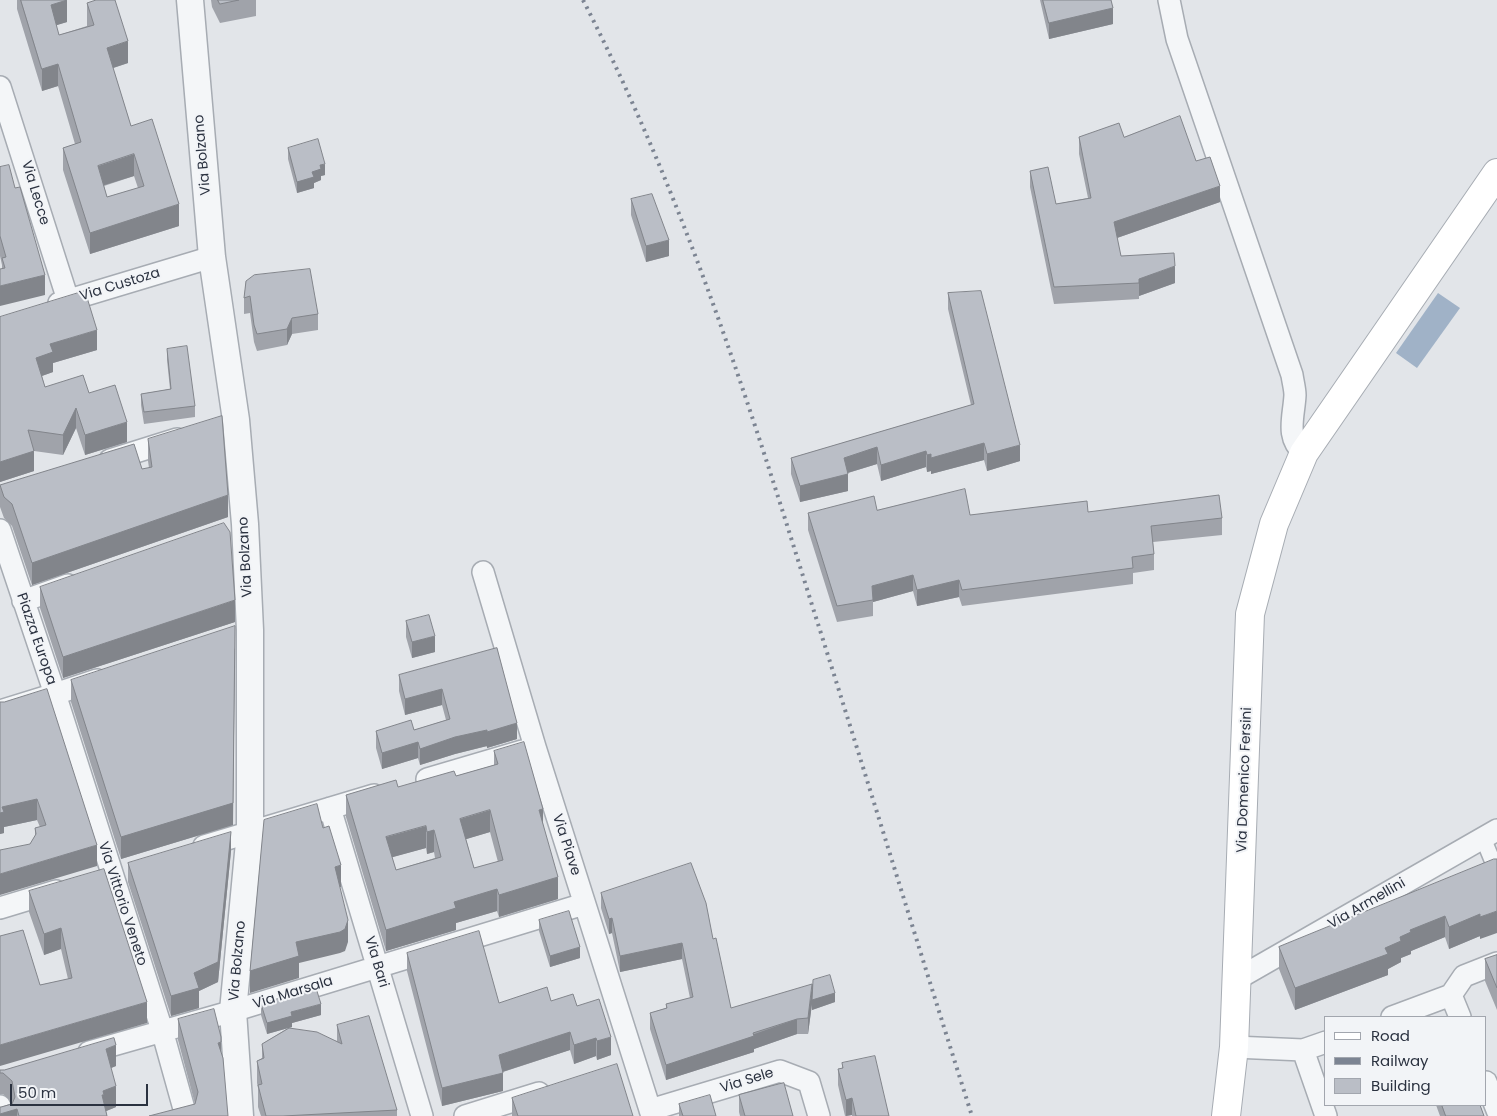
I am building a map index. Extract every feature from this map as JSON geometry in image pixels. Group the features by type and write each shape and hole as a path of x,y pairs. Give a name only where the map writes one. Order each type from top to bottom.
{"main road":[{"name":"Via Domenico Fersini","path":"1226,1116 1234,1047 1245,808 1250,614 1274,524 1304,453 1497,173"}],"street":[{"name":"Via Bolzano","path":"190,0 212,257 218,426 236,527 250,832 233,1011 240,1116"},
{"path":"1169,0 1177,39 1292,375 1295,394 1291,429 1293,440 1304,453"},
{"name":"Via Lecce","path":"0,87 18,169 68,300"},
{"name":"Via Custoza","path":"42,309 212,257"},
{"path":"95,465 218,426"},
{"name":"Piazza Europa","path":"0,530 55,694 0,711"},
{"name":"Via Piave","path":"483,572 584,904 626,1067 651,1113"},
{"path":"23,601 88,578"},
{"path":"55,694 120,672"},
{"name":"Via Vittorio Veneto","path":"55,694 103,877 162,1030 186,1116"},
{"path":"186,851 535,747"},
{"name":"Via Bari","path":"330,808 422,1116"},
{"path":"1490,834 1497,872"},
{"name":"Via Armellini","path":"1237,979 1490,834"},
{"path":"0,908 103,877"},
{"name":"Via Marsala","path":"67,1059 233,1011 584,904"},
{"path":"1395,1016 1451,995 1464,976 1497,963"},
{"path":"1451,995 1460,1016"},
{"path":"1234,1047 1303,1050 1324,1043"},
{"path":"1303,1050 1326,1116"},
{"name":"Via Sele","path":"651,1113 780,1071 809,1082 819,1116"},
{"path":"1487,1085 1497,1110"},
{"path":"466,1116 560,1087"},
{"path":"0,1106 3,1116"}],"water":[{"path":"1438,293 1460,308 1417,368 1396,353"}],"building":[{"path":"21,0 67,0 51,5 59,35 94,25 87,3 96,0 115,0 128,41 107,48 131,126 152,119 179,204 90,233 63,148 81,142 58,64 42,69","holes":["134,154 144,186 107,197 98,166"]},
{"path":"218,0 239,0 220,4"},
{"path":"1043,0 1111,0 1113,8 1049,23"},
{"path":"1180,116 1196,161 1210,157 1220,186 1114,222 1121,256 1174,253 1175,266 1139,279 1139,283 1054,287 1030,171 1048,167 1056,204 1091,198 1079,137 1119,123 1124,137"},
{"path":"318,139 325,164 320,165 321,169 312,172 314,177 297,182 288,148"},
{"path":"9,165 15,188 20,187 45,275 0,286 0,269 5,268 2,258 6,257 0,236 0,167"},
{"path":"652,194 669,240 646,246 631,199"},
{"path":"310,269 318,314 292,318 287,329 257,334 250,296 244,298 246,281 254,275"},
{"path":"85,291 97,330 50,344 53,352 36,358 45,387 83,375 89,393 115,385 127,422 85,435 76,408 63,435 28,430 34,451 0,462 0,317"},
{"path":"981,291 1020,445 987,454 984,443 931,458 931,454 927,455 926,451 881,465 877,447 844,458 848,474 800,486 791,458 974,404 948,293"},
{"path":"187,346 195,406 144,412 141,394 171,389 167,349"},
{"path":"222,416 228,495 32,563 12,504 4,497 0,485 134,444 142,469 152,467 148,439"},
{"path":"965,489 970,515 1087,501 1088,512 1219,495 1222,518 1151,526 1154,554 1132,557 1133,568 962,590 959,580 917,590 913,575 872,586 873,600 837,606 808,513 874,496 877,510"},
{"path":"224,523 230,532 235,600 63,657 40,587"},
{"path":"429,615 435,636 412,642 406,621"},
{"path":"235,626 233,803 121,837 71,680"},
{"path":"497,648 517,723 487,732 487,730 455,737 420,749 418,742 382,753 376,731 411,720 414,730 450,719 442,689 405,699 399,675"},
{"path":"47,689 97,845 0,874 0,850 30,844 36,834 35,828 46,825 37,799 2,807 4,812 0,813 0,702"},
{"path":"524,742 543,809 539,810 558,877 499,895 497,889 454,902 456,908 386,930 346,795 396,780 398,787 454,771 456,776 498,764 494,751","holes":["490,810 503,860 474,868 460,819","426,826 427,832 434,830 441,857 396,870 386,837"]},
{"path":"317,804 323,828 329,826 341,865 335,867 348,920 345,929 340,932 296,942 299,956 250,971 264,820"},
{"path":"231,832 218,962 194,973 199,988 171,996 128,863"},
{"path":"1497,859 1497,911 1480,917 1480,914 1449,927 1445,916 1410,930 1411,932 1400,937 1401,941 1385,948 1388,954 1295,988 1279,947"},
{"path":"691,863 706,903 713,939 716,938 731,1008 812,984 808,1018 797,1019 753,1033 754,1036 666,1065 650,1013 667,1008 666,1004 693,997 682,943 620,956 612,918 609,919 601,893"},
{"path":"104,869 147,1002 0,1045 0,936 23,930 40,985 72,978 61,928 44,934 29,891"},
{"path":"569,911 580,947 550,956 539,920"},
{"path":"479,931 499,1003 547,987 551,1001 573,994 577,1006 599,999 611,1037 597,1041 596,1038 574,1045 570,1032 499,1055 503,1073 442,1088 407,953"},
{"path":"1497,955 1497,988 1485,959"},
{"path":"830,975 835,993 812,1000 813,980"},
{"path":"316,988 321,1004 291,1012 292,1016 267,1023 261,1004"},
{"path":"214,1009 221,1037 221,1042 218,1043 223,1058 228,1116 149,1116 195,1104 198,1092 178,1019"},
{"path":"369,1016 397,1110 266,1116 258,1085 262,1084 257,1061 264,1058 262,1044 289,1028 317,1032 342,1044 337,1025"},
{"path":"114,1038 116,1045 106,1049 116,1086 103,1091 104,1095 102,1095 107,1116 19,1116 17,1109 0,1114 0,1107 12,1104 15,1097 12,1081 3,1073 0,1073 0,1070"},
{"path":"875,1056 889,1116 856,1116 852,1098 846,1100 838,1069 843,1068 842,1063"},
{"path":"617,1064 633,1116 518,1116 512,1098"},
{"path":"784,1083 793,1116 745,1116 739,1095"},
{"path":"710,1095 716,1116 683,1116 679,1104"},
{"path":"1442,1106 1480,1106 1484,1116 1446,1116"}],"railway":[{"path":"583,0 619,73 652,147 711,297 788,527 972,1116"}]}
